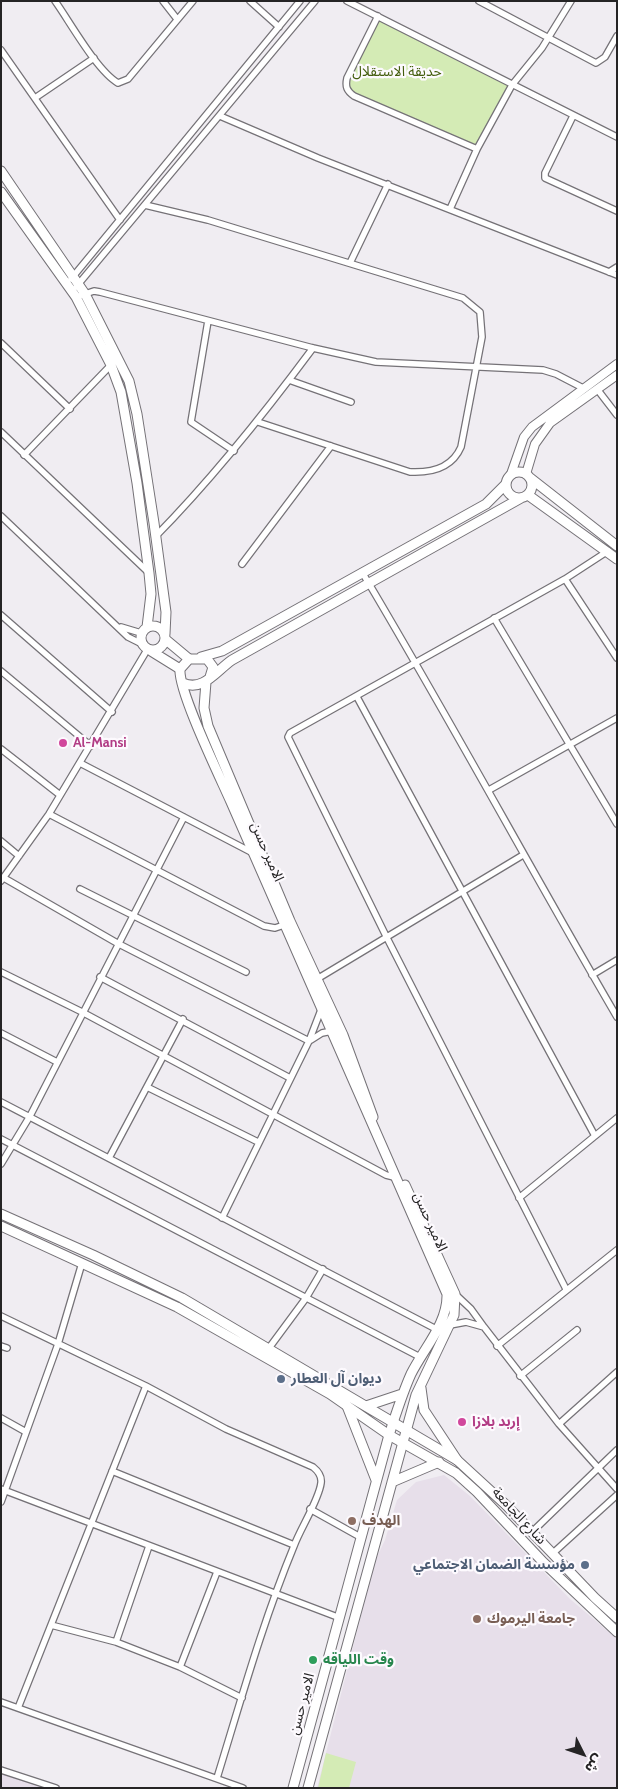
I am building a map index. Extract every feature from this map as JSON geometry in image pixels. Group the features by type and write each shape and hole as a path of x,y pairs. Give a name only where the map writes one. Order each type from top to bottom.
{"main road":[{"path":"1,171 85,294 134,395 166,612 165,636 162,646 147,648"},
{"path":"1,192 71,291 111,365 125,406 149,573 151,594 144,630 147,648 180,669 183,683 197,686 208,680 232,660 368,582 524,497 532,485 528,476"},
{"path":"180,669 195,658 222,651 486,504 506,484 511,474 518,472 528,476 617,546"},
{"path":"506,484 508,494 514,498 524,497 617,559"},
{"path":"141,524 154,523"},
{"path":"144,630 155,626 165,636 195,658"},
{"name":"الامير حسن","path":"195,658 207,659 212,664 204,708 208,726 368,1122 447,1294 446,1313 402,1394 389,1435 293,1788"},
{"name":"الامير حسن","path":"183,683 251,852 317,979 342,1035 374,1119 455,1294 455,1310 450,1325 421,1384 403,1443 308,1788"},
{"name":"شارع الجامعة","path":"1,1214 93,1255 182,1298 457,1460 506,1505 552,1554 617,1618"},
{"name":"شارع الجامعة","path":"1,1226 177,1307 347,1406 389,1435 456,1473 477,1492 543,1562 617,1632"},
{"path":"421,1384 424,1410 457,1460"},
{"path":"366,1406 402,1394"},
{"path":"347,1406 376,1480"},
{"path":"392,1482 439,1462"}],"street":[{"path":"55,1 94,58 112,80 123,82 128,79 194,1"},
{"path":"163,1 177,19"},
{"path":"250,1 279,27"},
{"path":"71,291 76,280 120,220 300,1"},
{"path":"71,291 76,280 145,205 315,1"},
{"path":"347,1 617,137"},
{"path":"479,1 596,63 604,57 617,36"},
{"path":"450,209 477,149 512,85 548,38 571,1"},
{"path":"378,16 347,78 348,92 477,149"},
{"path":"1,50 120,220"},
{"path":"35,98 94,58"},
{"path":"220,116 318,158 617,275"},
{"path":"573,116 544,178 617,211"},
{"path":"350,263 388,184"},
{"path":"145,205 208,220 463,298 480,312 482,323 476,368 461,447 457,456 449,463 435,470 410,472 258,422"},
{"path":"609,272 617,267"},
{"path":"71,291 85,294 94,292 110,295 313,348 388,364 543,370 556,374 583,388"},
{"path":"208,321 191,422 234,451"},
{"path":"1,342 70,409"},
{"path":"155,537 188,504 234,451 313,348"},
{"path":"511,474 528,432 583,388 617,364"},
{"path":"24,455 111,365"},
{"path":"528,476 535,444 550,423 617,375"},
{"path":"289,380 350,402"},
{"path":"597,389 617,415"},
{"path":"1,432 149,573"},
{"path":"242,564 331,446"},
{"path":"1,516 119,626 128,637 147,648 112,712 49,814 2,879 117,943 309,1041"},
{"path":"566,1289 288,741 290,733 565,579 608,552"},
{"path":"362,572 417,662 523,855 617,1017"},
{"path":"565,579 617,658"},
{"path":"1,615 112,712"},
{"path":"494,618 617,824"},
{"path":"119,626 144,630"},
{"path":"1,671 91,746"},
{"path":"357,697 594,1136"},
{"path":"489,790 617,718"},
{"path":"1,749 60,795"},
{"path":"80,763 251,852"},
{"path":"49,814 155,871 264,926 275,928 287,923"},
{"path":"1,1164 30,1116 117,943 184,817"},
{"path":"1,841 19,856"},
{"path":"317,979 523,855"},
{"path":"80,889 246,972"},
{"path":"592,975 617,960"},
{"path":"1,972 82,1012 386,1175 394,1177"},
{"path":"100,977 183,1019 290,1078"},
{"path":"222,1218 309,1041 322,1009"},
{"path":"109,1158 183,1019"},
{"path":"309,1041 322,1032 332,1031"},
{"path":"1,1033 57,1062"},
{"path":"147,1087 258,1142"},
{"path":"1,1102 436,1329"},
{"path":"519,1198 617,1118"},
{"path":"1,1139 420,1358"},
{"path":"497,1346 617,1250"},
{"path":"1,1502 3,1490 58,1344 82,1263"},
{"path":"269,1348 306,1298 323,1269"},
{"path":"455,1294 471,1309 497,1346 559,1424 617,1489"},
{"path":"1,1316 146,1386 226,1429 313,1467 321,1476 322,1483 294,1545 275,1594 217,1778"},
{"path":"450,1325 466,1322 484,1327"},
{"path":"520,1376 577,1330"},
{"path":"559,1424 617,1372"},
{"path":"18,1708 146,1386"},
{"path":"1,1418 26,1432"},
{"path":"532,1532 617,1450"},
{"path":"112,1470 294,1545"},
{"path":"3,1490 340,1618"},
{"path":"552,1554 617,1495"},
{"path":"310,1509 362,1538"},
{"path":"116,1642 149,1546"},
{"path":"180,1667 217,1572"},
{"path":"51,1625 116,1642 180,1667 242,1698"},
{"path":"1,1702 243,1788"},
{"path":"1,1770 56,1788"}],"shaded area":[{"name":"جامعة اليرموك","path":"444,1475 470,1496 570,1599 617,1639 617,1788 317,1788 375,1561 385,1540 397,1500 416,1482"},
{"path":"1,1767 64,1788 1,1788"}],"green space":[{"name":"حديقة الاستقلال","path":"378,16 509,83 477,149 348,91 347,78"},
{"path":"326,1753 356,1762 349,1788 318,1788"}],"place":[{"name":"Al-Mansi","path":"63,743"},
{"name":"ديوان آل العطار","path":"281,1379"},
{"name":"إربد بلازا","path":"462,1422"},
{"name":"الهدف","path":"352,1521"},
{"name":"مؤسسة الضمان الاجتماعي","path":"585,1565"},
{"name":"جامعة اليرموك","path":"477,1619"},
{"name":"وقت اللياقه","path":"313,1660"}]}
